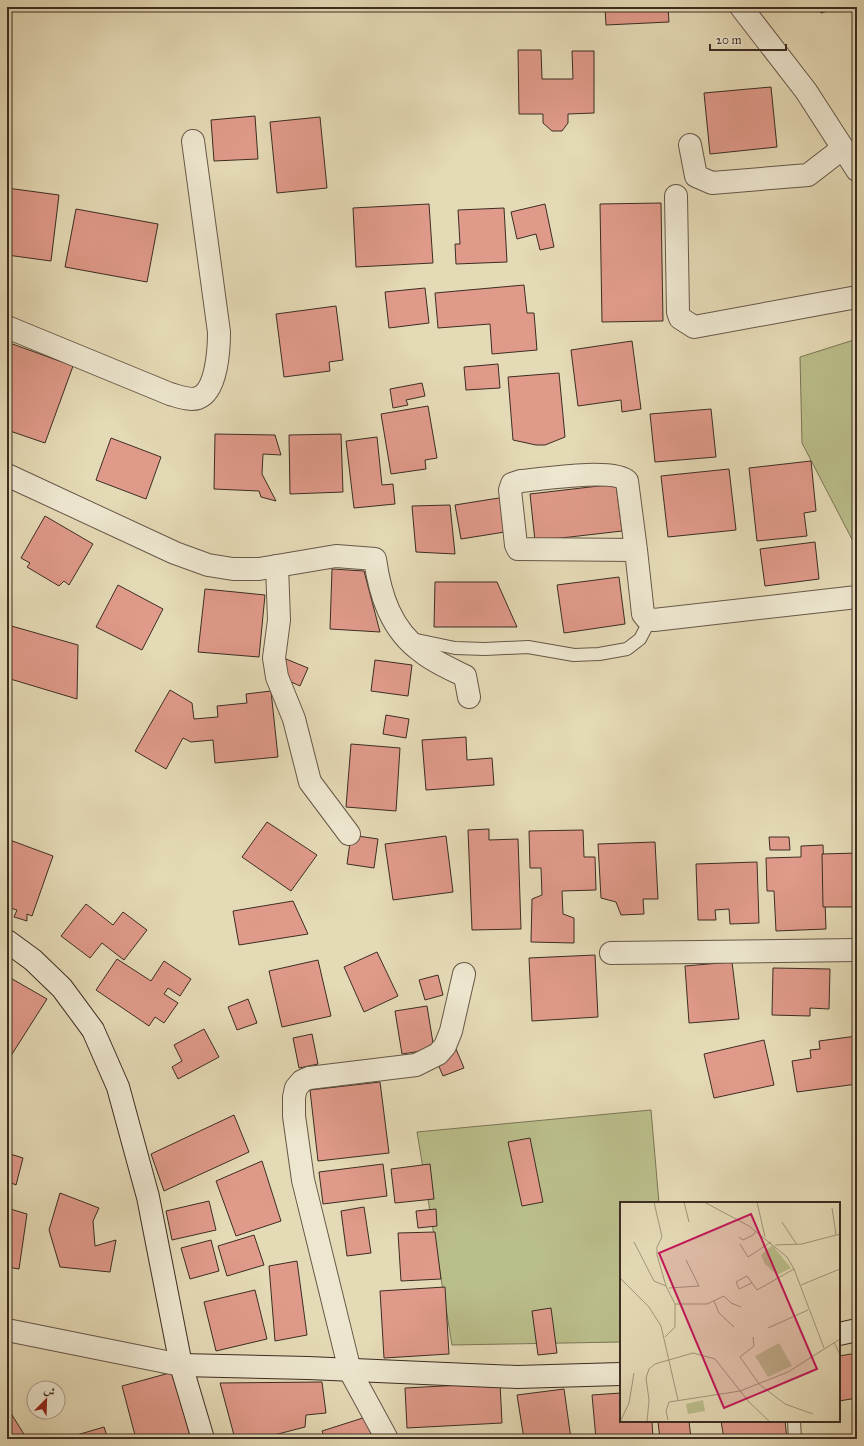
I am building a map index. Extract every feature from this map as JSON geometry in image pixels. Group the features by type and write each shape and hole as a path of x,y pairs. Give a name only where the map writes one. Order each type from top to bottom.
{"street":[{"path":"741,7 806,92 857,170"},
{"path":"7,327 170,394 186,399 197,398 206,392 212,381 217,363 219,332 194,141"},
{"path":"690,145 696,176 712,182 808,175 843,148"},
{"path":"676,196 678,312 680,318 694,327 857,298"},
{"path":"636,550 518,549 516,546 510,490 512,484 521,481 608,474 623,477 627,481 636,550 644,614 650,620 857,597"},
{"path":"7,475 175,553 208,565 232,569 259,569 336,556 375,559 379,587 391,615 405,638 422,653 465,676 469,697"},
{"path":"277,566 279,620 274,658 277,676 294,719 310,782 349,834"},
{"path":"7,941 33,960 62,988 92,1030 118,1087 148,1197 181,1366 203,1439"},
{"path":"611,953 857,950"},
{"path":"388,1439 350,1370 303,1180 294,1116 295,1092 302,1081 309,1078 416,1065 438,1054 445,1046 451,1031 464,974"},
{"path":"7,1330 181,1366 308,1368 517,1377 620,1374"},
{"path":"840,1334 857,1330"}],"lane":[{"path":"405,638 454,648 528,648 574,655 599,654 627,649 640,639 650,620"},
{"path":"794,1422 795,1439"}],"green space":[{"path":"857,339 857,563 855,545 802,443 800,357"},
{"path":"651,1110 659,1202 620,1202 620,1342 452,1345 417,1132"}],"building":[{"path":"605,7 668,7 669,22 606,25"},
{"path":"819,7 841,7 821,13"},
{"path":"518,50 541,50 542,79 573,79 572,51 594,51 594,113 568,114 568,123 562,131 552,131 543,123 543,114 519,114"},
{"path":"771,87 777,147 710,154 704,93"},
{"path":"255,116 258,159 214,161 211,120"},
{"path":"320,117 327,188 277,193 270,122"},
{"path":"7,188 59,195 51,261 7,255"},
{"path":"661,203 663,321 602,322 600,204"},
{"path":"429,204 433,263 356,267 353,208"},
{"path":"545,204 554,247 540,250 536,234 517,239 511,212"},
{"path":"504,208 507,262 456,264 455,244 460,244 458,210"},
{"path":"76,209 158,224 147,282 65,267"},
{"path":"524,285 527,313 534,313 537,350 492,354 490,324 438,328 435,293"},
{"path":"425,288 429,323 389,328 385,292"},
{"path":"336,306 343,360 329,362 330,371 284,377 276,314"},
{"path":"632,341 641,409 622,412 621,400 578,406 571,350"},
{"path":"7,342 73,366 45,443 7,430"},
{"path":"498,364 500,388 466,390 464,367"},
{"path":"559,373 565,437 545,445 536,445 513,440 508,377"},
{"path":"422,383 425,396 406,400 408,405 393,408 390,389"},
{"path":"428,406 437,458 425,460 426,469 391,474 381,414"},
{"path":"711,409 716,457 655,462 650,414"},
{"path":"215,434 275,435 281,455 263,454 262,474 276,501 261,497 259,491 214,489"},
{"path":"341,434 343,492 290,494 289,435"},
{"path":"377,437 382,485 393,484 395,504 354,508 346,441"},
{"path":"111,438 161,457 146,499 96,480"},
{"path":"811,461 816,511 804,513 807,536 757,541 749,468"},
{"path":"729,469 736,530 668,537 661,476"},
{"path":"616,484 622,531 535,541 530,494"},
{"path":"505,497 511,531 461,539 455,505"},
{"path":"450,505 455,554 416,552 412,506"},
{"path":"45,516 93,544 69,585 64,581 59,586 27,567 30,563 21,558"},
{"path":"815,542 819,579 765,586 760,549"},
{"path":"332,569 364,571 380,632 330,629"},
{"path":"619,577 625,624 564,633 557,585"},
{"path":"435,582 497,582 517,627 434,627"},
{"path":"118,585 163,609 142,650 96,627"},
{"path":"205,589 265,595 259,657 198,652"},
{"path":"8,625 78,645 77,699 7,678"},
{"path":"286,659 308,668 300,686 278,676"},
{"path":"375,660 412,665 408,696 371,691"},
{"path":"170,690 192,703 194,719 218,717 217,706 247,703 246,694 271,691 278,757 215,763 213,740 191,742 183,738 166,769 135,751"},
{"path":"386,715 409,719 406,738 383,734"},
{"path":"466,737 467,760 492,758 494,785 426,790 422,740"},
{"path":"351,744 400,748 396,811 346,807"},
{"path":"267,822 317,855 291,891 242,857"},
{"path":"489,829 489,840 518,839 521,929 472,930 468,830"},
{"path":"583,830 584,857 595,857 596,890 562,891 563,914 574,918 574,943 531,942 532,899 542,895 541,868 530,868 529,831"},
{"path":"351,835 378,839 374,868 347,864"},
{"path":"446,836 453,892 393,900 385,844"},
{"path":"769,837 789,837 790,850 770,850"},
{"path":"7,839 53,856 32,916 27,914 27,921 14,917 17,910 7,907"},
{"path":"655,842 658,899 643,899 644,914 621,915 616,902 601,898 598,844"},
{"path":"823,845 826,929 776,931 774,891 767,891 766,858 801,857 801,846"},
{"path":"857,853 857,907 823,907 822,854"},
{"path":"757,862 759,923 730,924 729,909 715,910 716,920 698,920 696,864"},
{"path":"293,901 308,934 239,945 233,911"},
{"path":"86,904 113,925 123,912 147,930 124,960 102,943 90,958 61,936"},
{"path":"377,952 398,996 364,1012 344,967"},
{"path":"595,955 598,1017 532,1021 529,958"},
{"path":"117,959 151,981 164,961 191,979 180,996 168,988 164,994 178,1003 164,1023 155,1017 149,1026 96,990"},
{"path":"318,960 331,1016 282,1027 269,971"},
{"path":"732,962 739,1019 689,1023 685,966"},
{"path":"773,968 830,969 829,1009 810,1008 810,1016 772,1015"},
{"path":"438,975 443,995 425,1000 419,980"},
{"path":"7,976 47,999 7,1062"},
{"path":"248,999 257,1023 237,1030 228,1007"},
{"path":"427,1006 434,1049 402,1054 395,1011"},
{"path":"204,1029 219,1057 178,1079 172,1067 182,1061 174,1045"},
{"path":"312,1034 318,1064 299,1068 293,1038"},
{"path":"857,1036 857,1084 797,1092 792,1061 811,1058 810,1050 820,1049 819,1041"},
{"path":"764,1040 774,1085 714,1098 704,1054"},
{"path":"456,1049 464,1068 443,1076 435,1057"},
{"path":"380,1082 389,1153 318,1161 310,1090"},
{"path":"234,1115 249,1152 164,1191 151,1154"},
{"path":"530,1138 543,1202 522,1206 508,1142"},
{"path":"7,1153 23,1158 16,1185 7,1181"},
{"path":"262,1161 281,1221 236,1236 216,1181"},
{"path":"383,1164 387,1196 323,1204 319,1172"},
{"path":"430,1164 434,1199 395,1203 391,1169"},
{"path":"60,1193 99,1208 93,1221 95,1246 116,1240 110,1272 60,1267 49,1230"},
{"path":"209,1201 216,1230 172,1240 166,1211"},
{"path":"364,1207 371,1253 347,1256 341,1211"},
{"path":"7,1208 27,1214 19,1269 7,1267"},
{"path":"436,1209 437,1226 418,1228 416,1211"},
{"path":"435,1232 441,1279 401,1281 398,1233"},
{"path":"254,1235 264,1265 227,1276 218,1246"},
{"path":"211,1240 219,1271 190,1279 181,1248"},
{"path":"297,1261 307,1335 275,1341 269,1266"},
{"path":"445,1287 449,1354 384,1358 380,1291"},
{"path":"255,1290 267,1339 216,1351 204,1302"},
{"path":"551,1308 557,1353 538,1355 532,1311"},
{"path":"857,1353 857,1398 840,1401 840,1356"},
{"path":"173,1372 191,1439 136,1439 122,1386"},
{"path":"322,1382 326,1413 306,1415 305,1427 259,1439 235,1439 220,1383"},
{"path":"500,1383 502,1423 407,1428 405,1388"},
{"path":"564,1389 571,1439 524,1439 517,1395"},
{"path":"620,1393 620,1422 652,1422 653,1439 596,1439 592,1395"},
{"path":"7,1407 27,1439 7,1439"},
{"path":"366,1417 373,1439 325,1439 322,1431"},
{"path":"658,1422 689,1422 691,1439 660,1439"},
{"path":"721,1422 785,1422 787,1439 724,1439"},
{"path":"104,1427 108,1439 63,1439"}]}
